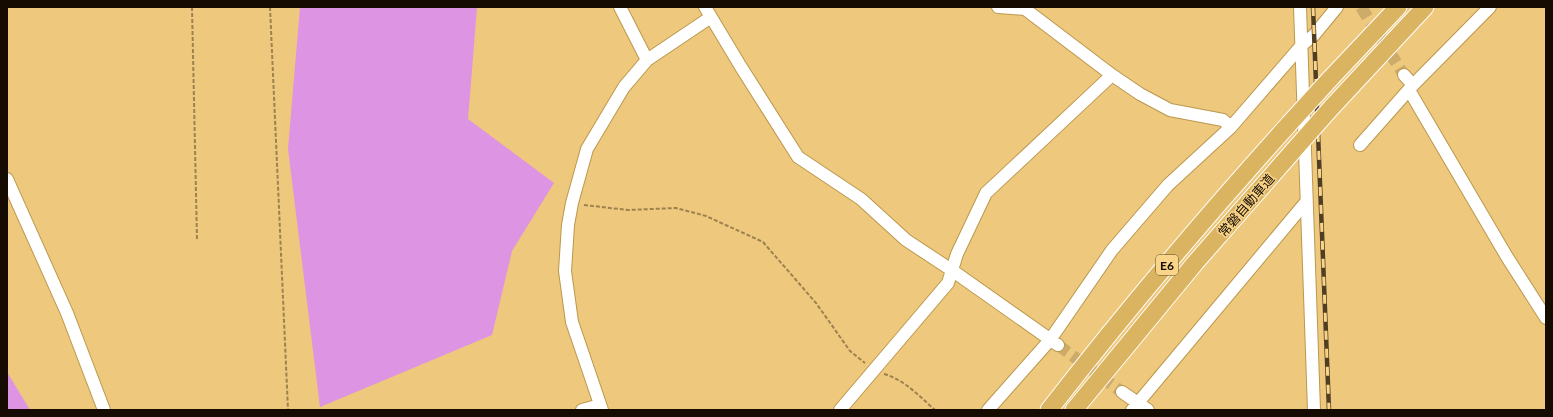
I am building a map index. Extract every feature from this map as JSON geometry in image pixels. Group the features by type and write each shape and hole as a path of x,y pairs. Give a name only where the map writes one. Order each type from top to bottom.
{"highway":[{"name":"常磐自動車道","path":"1048,410 1184,245 1289,124 1398,7"},
{"name":"常磐自動車道","path":"1074,410 1195,263 1331,108 1425,7"}],"street":[{"path":"620,7 647,60"},
{"path":"998,7 1025,9 1112,76 1140,94 1170,110 1223,120 1232,127"},
{"path":"1300,7 1314,410"},
{"path":"988,410 1054,343 1112,250 1168,185 1232,127 1302,45 1314,35 1337,7"},
{"path":"1360,146 1411,87 1490,7"},
{"path":"582,410 601,408 572,322 565,271 568,225 572,203 587,149 624,87 647,60 708,12 798,157 861,198 906,240 953,271 1054,343"},
{"path":"1404,75 1507,256 1546,318"},
{"path":"840,410 875,371 948,283 958,254 986,194 1112,76"},
{"path":"7,179 67,313 104,410"},
{"path":"1134,406 1306,202"},
{"path":"1122,392 1134,406 1148,410"}],"path":[{"path":"192,7 197,240"},
{"path":"270,7 288,410"},
{"path":"572,203 628,210 676,208 706,216 763,242 816,303 850,351 875,371 892,376 910,387 935,410"}],"shaded area":[{"path":"300,7 477,8 468,119 554,183 512,251 492,335 320,407 288,149"},
{"path":"7,372 30,410 7,410"}],"tunnel":[{"path":"1361,7 1404,75"},
{"path":"1058,345 1122,392"}],"railway":[{"path":"1313,7 1329,410"}]}
